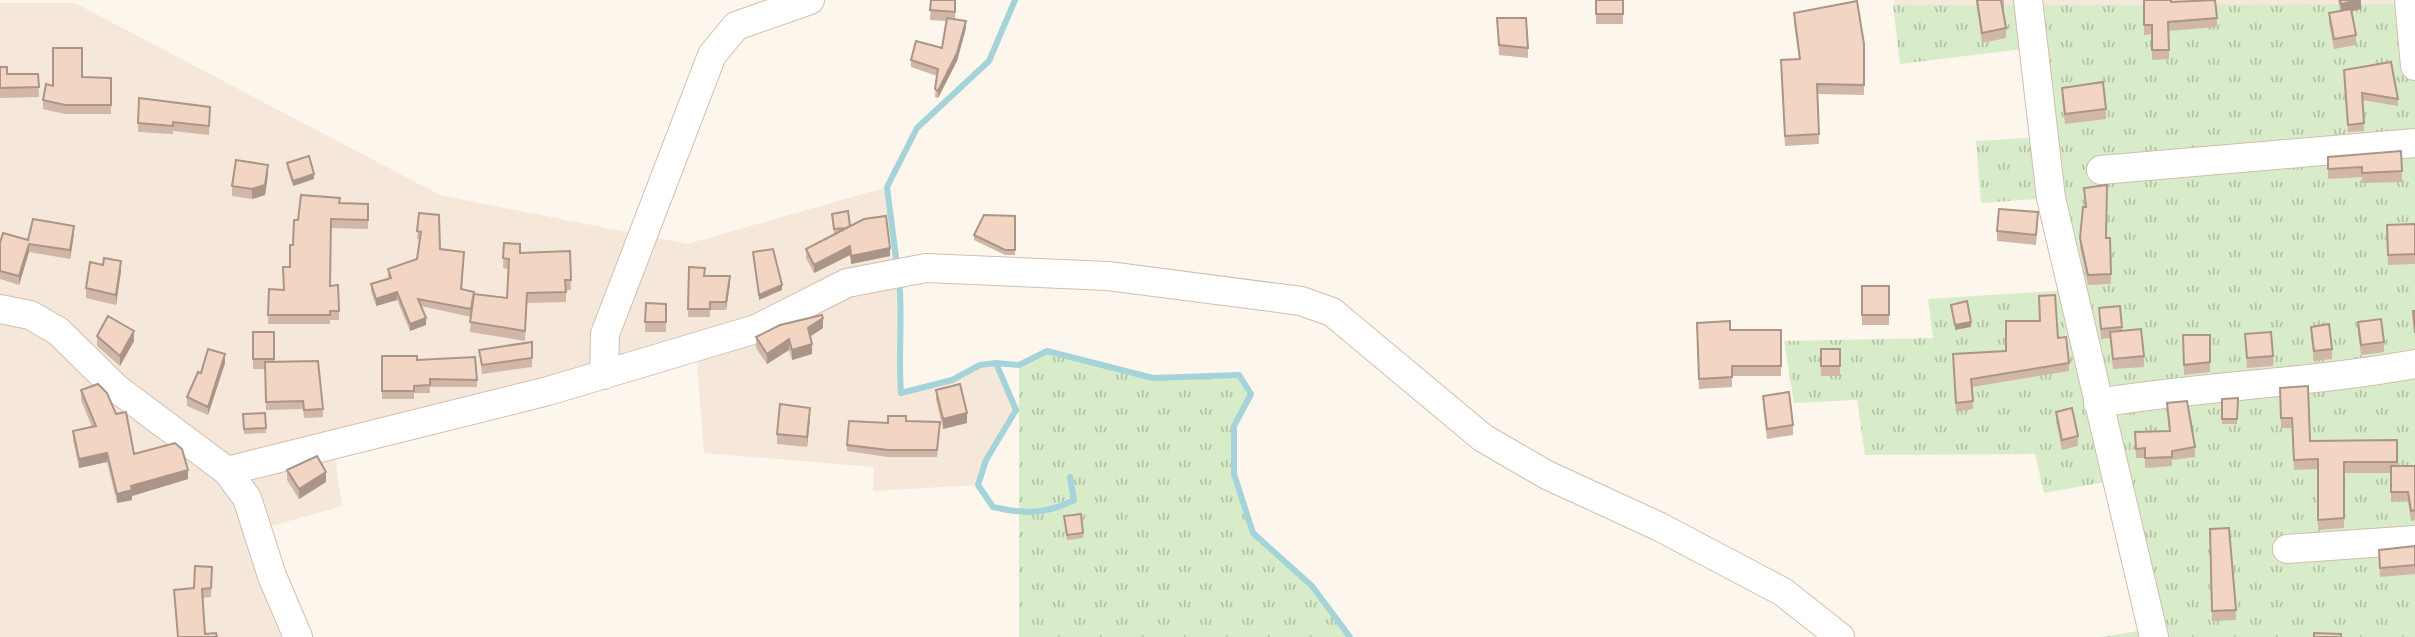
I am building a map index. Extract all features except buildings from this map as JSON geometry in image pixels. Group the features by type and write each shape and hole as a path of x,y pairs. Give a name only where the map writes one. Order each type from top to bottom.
{"street":[{"path":"604,375 605,334 712,55 736,26 810,0"},
{"path":"2028,0 2051,198 2154,637"},
{"path":"2409,0 2415,66"},
{"path":"2101,170 2415,144"},
{"path":"227,471 604,375 757,330 847,283 926,268 1108,276 1317,305 1347,322 1483,438 1547,475 1660,527 1783,592 1840,637"},
{"path":"0,309 30,315 58,331 116,388 227,471 247,498 272,576 298,637"},
{"path":"2098,403 2176,391 2337,378 2415,364"},
{"path":"2287,549 2415,540"}],"shaded area":[{"path":"1895,0 2409,0 2409,4 1893,5"},
{"path":"0,3 75,3 440,195 687,244 887,187 903,313 898,352 901,393 952,380 980,365 996,363 1016,410 986,460 978,485 873,491 874,467 704,453 696,348 333,443 342,506 257,530 300,637 0,637"}],"green space":[{"path":"2409,4 2415,66 2415,637 2101,637 2152,629 2117,480 2044,493 2035,454 1865,455 1857,400 1794,403 1784,341 1933,338 1928,299 2071,290 2051,198 1981,203 1976,141 2043,137 2031,48 1900,64 1893,5"},
{"path":"1047,351 1153,378 1239,375 1251,394 1234,427 1234,474 1253,533 1312,586 1350,637 1019,637 1019,365"}],"waterway":[{"path":"897,265 887,187 917,128 989,61 1015,0"},
{"path":"899,279 901,393 952,380 980,365 996,363 1016,410 986,460 978,485 993,507 1034,512 1063,505 1074,500 1070,477"},
{"path":"996,363 1019,365 1047,351 1153,378 1239,375 1251,394 1234,426 1234,474 1253,533 1312,586 1350,637"}]}
